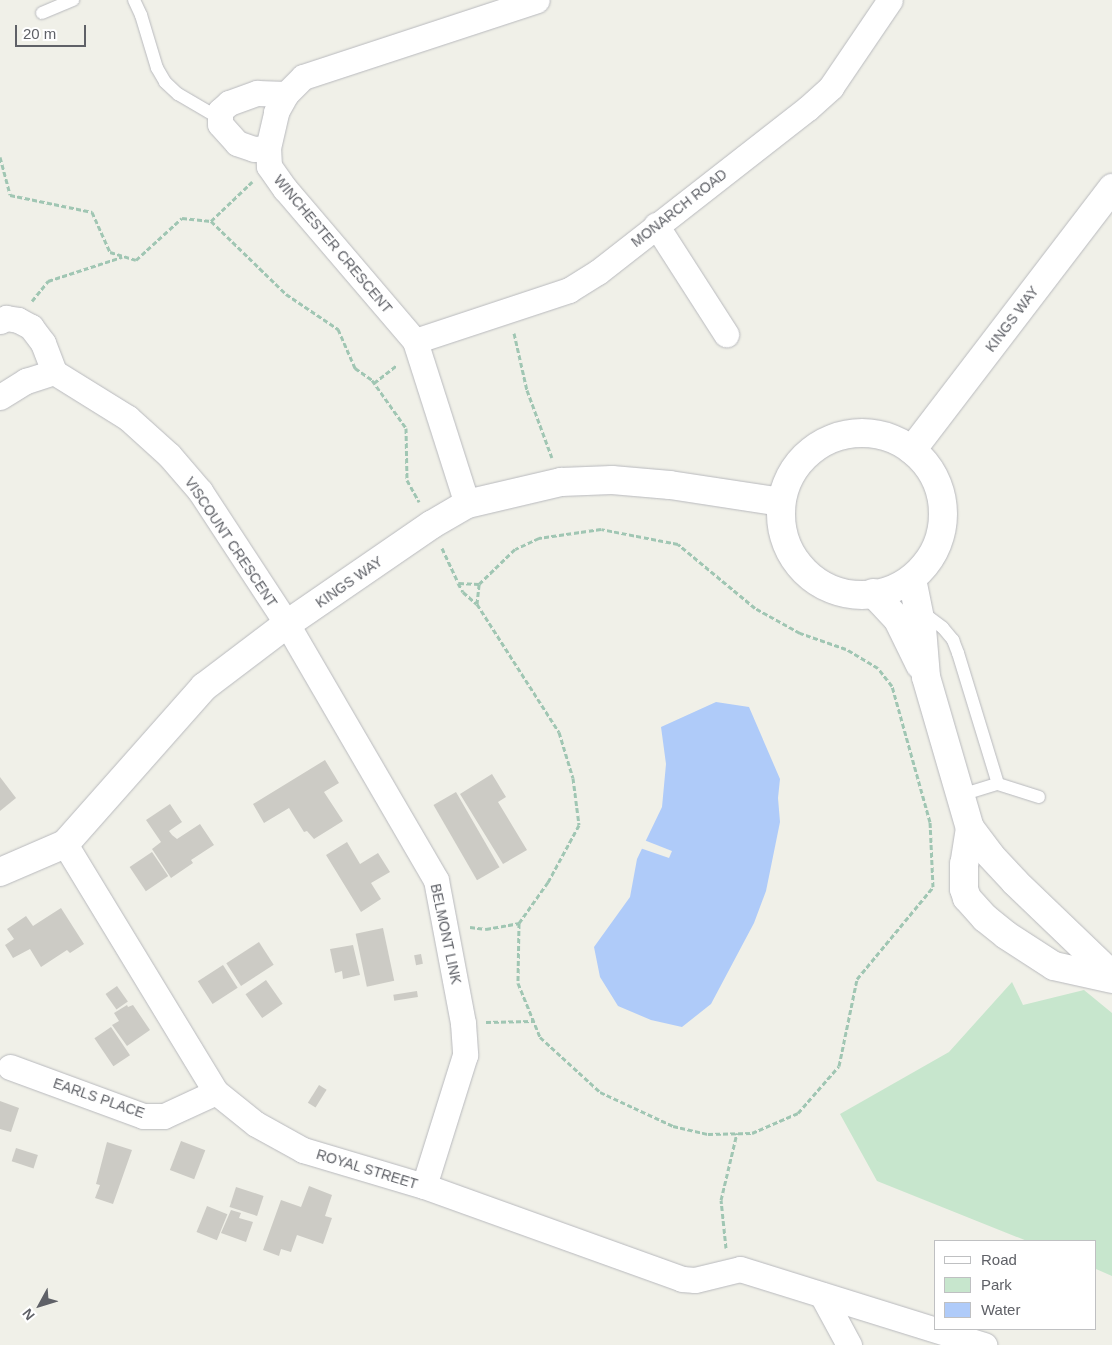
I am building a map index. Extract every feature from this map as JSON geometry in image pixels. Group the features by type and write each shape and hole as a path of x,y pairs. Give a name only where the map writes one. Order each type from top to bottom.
{"street":[{"path":"286,94 257,93 223,107 218,118 220,124 237,143 269,157 276,112 286,94 303,77 537,0"},
{"name":"MONARCH ROAD","path":"415,341 569,290 584,282 808,108 831,87 890,0"},
{"name":"WINCHESTER CRESCENT","path":"269,157 285,189 415,341 467,504"},
{"name":"KINGS WAY","path":"912,450 1112,188"},
{"path":"656,225 726,334"},
{"path":"0,397 26,382 54,372 43,343 32,327 9,320"},
{"name":"VISCOUNT CRESCENT","path":"54,372 128,418 169,455 200,491 287,624"},
{"path":"859,432 888,437 912,450 929,468 940,490 943,515 940,539 929,561 912,579 891,589 862,595 835,591 810,578 792,556 782,530 781,502 790,475 807,453 832,438 859,432"},
{"name":"KINGS WAY","path":"0,872 66,844 204,687 287,624 431,525 467,504 561,482 612,480 670,485 781,502"},
{"path":"912,579 922,628 926,677"},
{"path":"873,593 898,620 926,677 970,828 990,855 1015,882 1085,947 1112,977"},
{"name":"BELMONT LINK","path":"287,624 436,880 463,1023 465,1054 424,1186"},
{"path":"970,828 962,877 1016,922 1059,953 1077,971 1112,977"},
{"name":"ROYAL STREET","path":"66,844 216,1092 256,1124 303,1150 424,1186 682,1279 695,1280 729,1270 740,1269 934,1329"},
{"name":"EARLS PLACE","path":"10,1067 143,1116 164,1116 216,1092"},
{"path":"814,1292 849,1345"},
{"name":"ROYAL STREET","path":"936,1330 984,1345"}],"lane":[{"path":"42,13 73,0"},
{"path":"134,0 141,15 157,68 165,82 178,94 218,118"},
{"path":"918,610 943,628 953,640 998,784"},
{"path":"961,795 998,784 1039,797"}],"path":[{"path":"0,157 10,195 92,212 110,252 136,260 182,218 211,221 286,294 338,329 356,368 372,380 406,428 407,480 463,592 477,604 559,732 573,778 579,825 548,882 519,923 518,983 540,1037 600,1092 673,1126 708,1134 752,1133 798,1113 839,1066 857,979 933,887 930,822 892,686 878,668 846,649 800,633 755,608 678,544 601,529 539,538 515,549 480,584 477,604"},
{"path":"211,221 269,157"},
{"path":"9,320 48,281 123,256"},
{"path":"509,310 527,390 561,482"},
{"path":"458,583 480,584"},
{"path":"445,925 486,929 519,923"},
{"path":"463,1023 533,1021"},
{"path":"729,1270 721,1200 737,1133"}],"green space":[{"path":"1012,982 1023,1005 1084,990 1112,1013 1112,1276 1097,1269 1097,1240 1024,1240 877,1181 840,1114 949,1052"}],"water":[{"path":"716,702 749,707 780,779 778,798 780,822 766,891 754,923 711,1004 682,1027 651,1020 618,1006 600,977 594,947 630,897 637,859 662,807 666,764 661,727"}],"pier":[{"path":"644,840 672,851 669,858 640,848"}],"building":[{"path":"325,760 339,783 324,792 343,821 314,839 307,831 304,832 289,808 264,823 253,804"},
{"path":"492,774 506,797 498,802 527,850 503,864 460,794"},
{"path":"0,777 16,798 0,811"},
{"path":"456,792 499,867 477,880 433,805"},
{"path":"170,804 182,822 169,831 172,835 177,839 200,824 214,845 191,860 193,863 171,878 152,849 161,842 146,820"},
{"path":"347,842 360,864 378,853 390,872 371,883 381,899 361,912 326,855"},
{"path":"152,852 168,876 146,891 130,867"},
{"path":"61,908 84,944 70,953 67,950 41,967 30,949 13,958 5,945 14,939 7,929 26,916 33,926"},
{"path":"383,928 394,981 367,987 356,934"},
{"path":"259,942 274,965 241,986 226,963"},
{"path":"353,945 360,975 343,979 342,971 335,973 330,949"},
{"path":"421,954 423,964 416,965 414,955"},
{"path":"223,965 238,988 213,1004 198,981"},
{"path":"266,980 283,1004 262,1018 246,994"},
{"path":"117,986 128,1002 116,1010 106,994"},
{"path":"417,991 418,997 394,1001 393,995"},
{"path":"127,1005 128,1007 133,1005 150,1030 127,1046 112,1025 119,1021 114,1013"},
{"path":"111,1027 130,1055 113,1066 94,1038"},
{"path":"319,1085 327,1090 316,1108 308,1103"},
{"path":"0,1101 19,1108 11,1132 0,1129"},
{"path":"181,1141 205,1150 194,1179 170,1170"},
{"path":"107,1142 132,1150 113,1204 95,1198 100,1185 96,1184"},
{"path":"16,1148 38,1155 34,1168 12,1161"},
{"path":"309,1186 332,1195 325,1216 332,1218 323,1244 297,1235 291,1252 281,1249 279,1256 263,1250 281,1200 301,1207"},
{"path":"236,1187 264,1196 257,1216 230,1207"},
{"path":"207,1206 227,1214 217,1240 197,1232"},
{"path":"231,1210 241,1213 239,1218 253,1222 246,1242 221,1233"}]}
